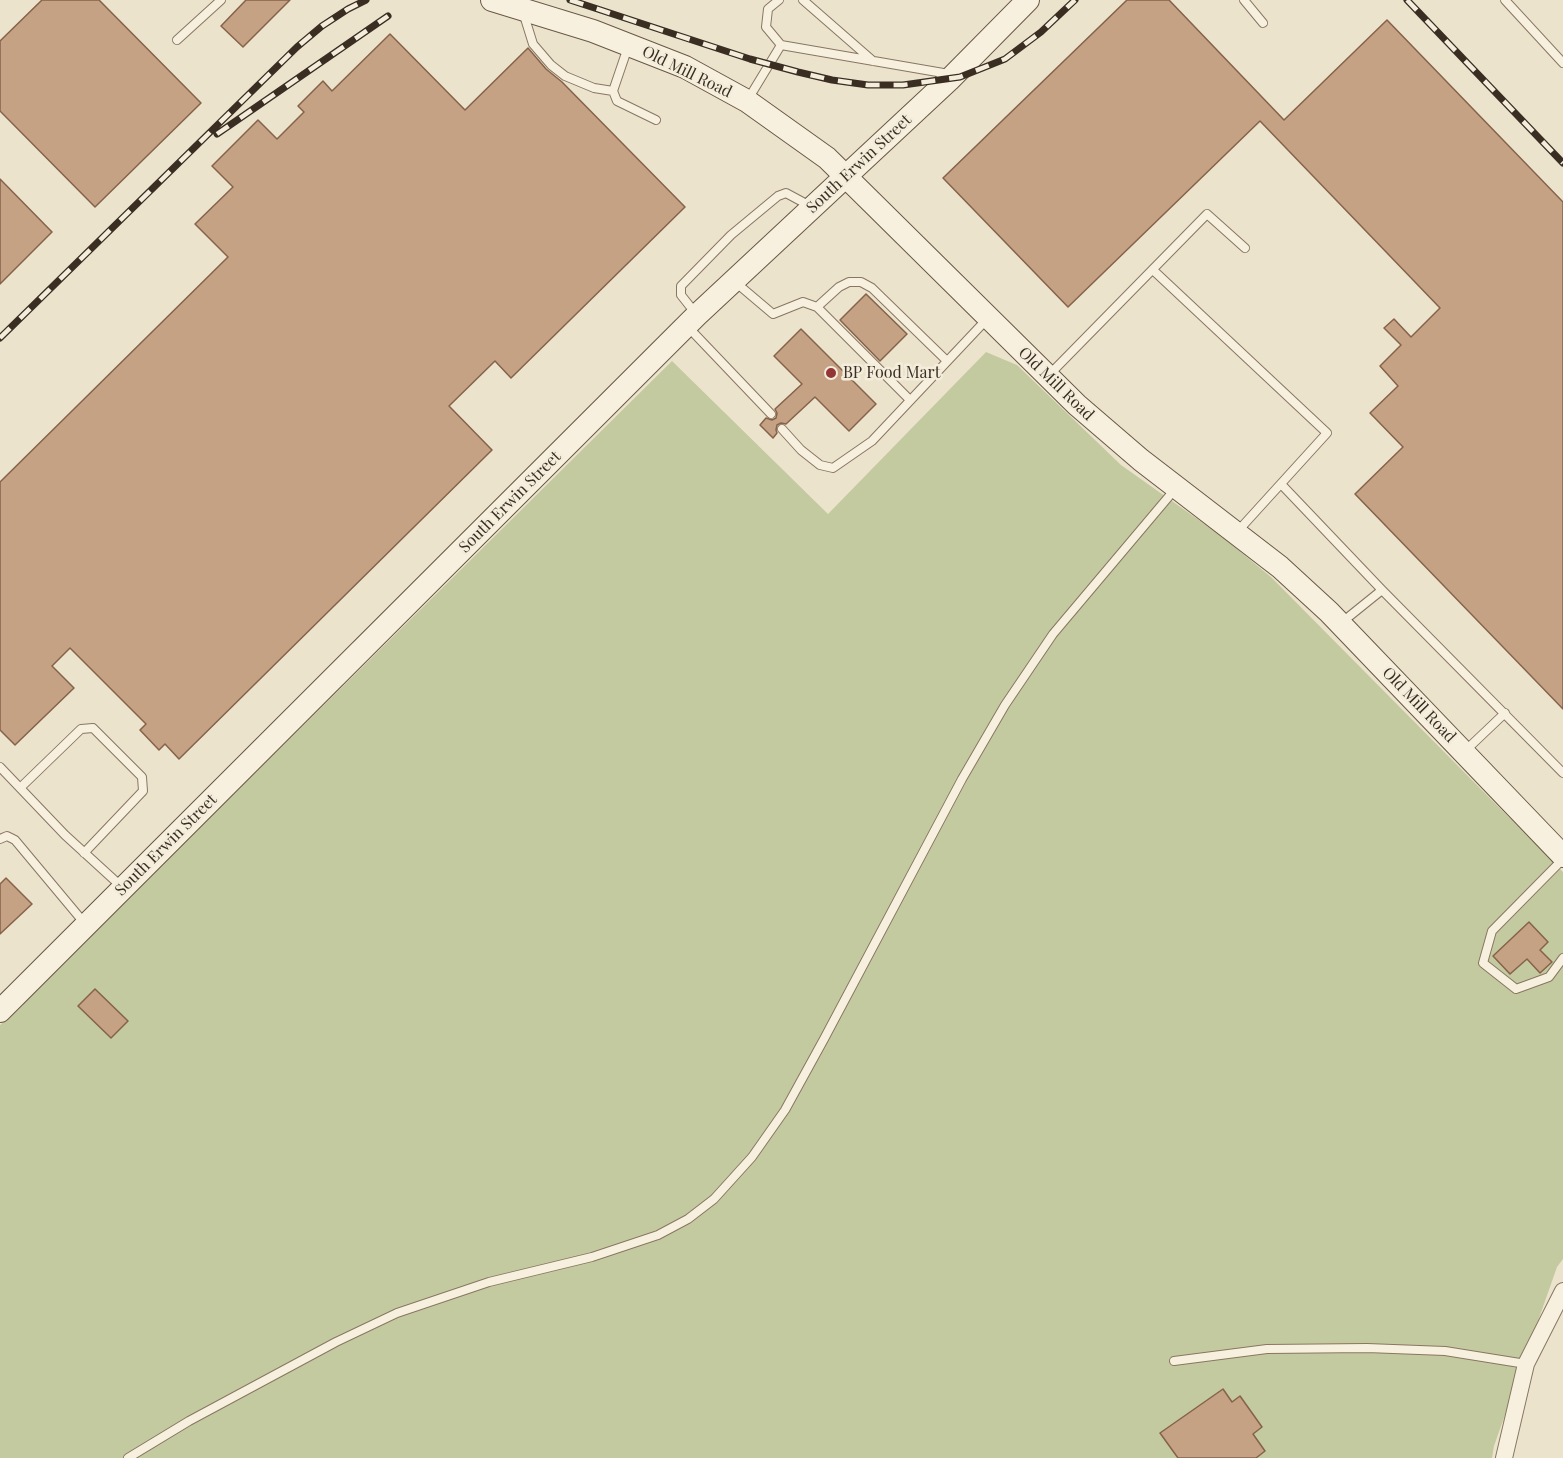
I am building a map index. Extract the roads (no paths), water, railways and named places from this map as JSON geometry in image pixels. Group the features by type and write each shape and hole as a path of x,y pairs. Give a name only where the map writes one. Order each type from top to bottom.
{"street":[{"name":"Old Mill Road","path":"492,0 629,44 685,67 747,101 808,144 846,175 1047,377 1109,434 1280,567 1341,624 1563,857"},
{"name":"South Erwin Street","path":"0,1011 692,320 954,75 1028,0"},
{"path":"1504,1458 1526,1364 1563,1291"}],"lane":[{"path":"177,40 221,0"},
{"path":"779,0 768,9 766,27 781,45 954,75"},
{"path":"803,0 874,62"},
{"path":"1244,0 1263,23"},
{"path":"1505,0 1563,63"},
{"path":"522,9 534,44 551,65 565,76 594,88 613,91"},
{"path":"629,44 613,91 617,101 656,120"},
{"path":"747,101 781,45"},
{"path":"771,414 692,320 681,295 681,286 731,235 778,196 786,193 812,207"},
{"path":"1047,377 1207,214 1245,248"},
{"path":"1153,270 1327,433 1237,532"},
{"path":"734,281 773,314 803,302 817,307 910,400"},
{"path":"817,307 838,287 849,282 861,282 872,288 947,361"},
{"path":"782,429 801,450 820,465 832,468 872,441 988,318"},
{"path":"1281,484 1563,773"},
{"path":"128,1458 189,1421 336,1342 397,1313 489,1282 592,1257 658,1235 688,1219 714,1198 752,1157 785,1110 962,779 1005,705 1053,634 1176,487"},
{"path":"1341,624 1382,590"},
{"path":"1464,752 1505,713"},
{"path":"20,788 81,729 93,728 142,777 143,791 84,853"},
{"path":"0,767 84,853 123,888"},
{"path":"0,839 7,836 15,840 86,925"},
{"path":"1563,857 1492,931 1483,963 1516,989 1550,977 1563,958"},
{"path":"1174,1361 1267,1349 1367,1348 1445,1351 1526,1364"}],"railway":[{"path":"0,338 297,47 322,26 366,0"},
{"path":"570,0 750,59 832,80 868,85 903,85 960,77 1005,59 1041,32 1075,0"},
{"path":"1407,0 1563,163"},
{"path":"217,134 388,16"}],"place":[{"name":"BP Food Mart","path":"831,373"}]}
